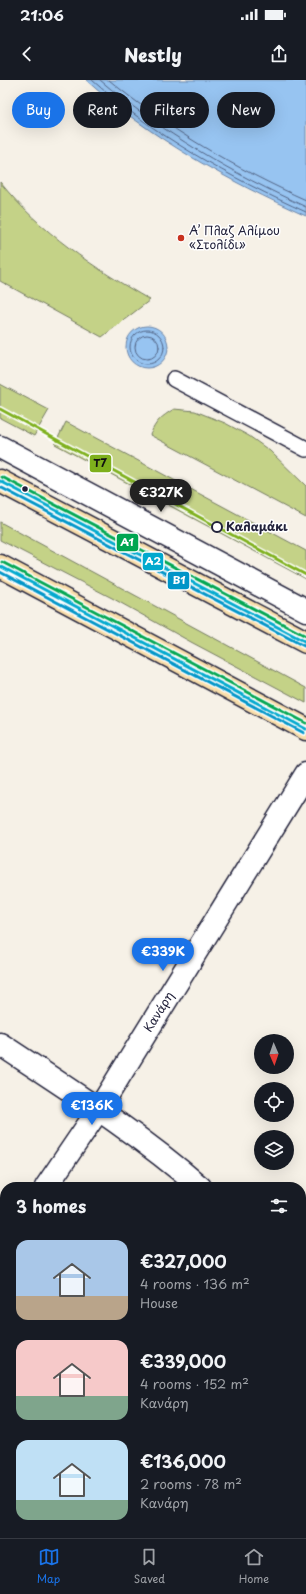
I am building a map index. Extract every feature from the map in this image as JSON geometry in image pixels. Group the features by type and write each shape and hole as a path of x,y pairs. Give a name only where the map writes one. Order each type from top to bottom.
{"highway":[{"path":"0,481 306,642"},
{"path":"0,566 306,729"}],"street":[{"path":"0,447 306,610"},
{"name":"Κανάρη","path":"49,1182 98,1109 306,774"},
{"path":"0,1044 98,1109 194,1182"}],"lane":[{"path":"174,379 306,449"}],"green space":[{"path":"0,182 32,217 69,248 88,262 150,300 102,337 0,281"},
{"path":"0,384 49,410 34,436 0,418"},
{"path":"174,409 195,411 225,423 249,436 270,451 306,486 306,518 150,435 154,426 159,420"},
{"path":"66,422 306,551 306,579 55,444"},
{"path":"0,522 306,688 306,703 112,598 0,540"}],"water":[{"path":"86,80 306,80 306,216 219,173 146,128 209,128 209,92 140,92 140,124 132,118 132,92 100,92"},
{"path":"147,326 162,332 168,347 162,362 147,368 132,362 126,347 132,332"}],"transit line":[{"name":"Τ7","path":"0,409 306,575"},
{"name":"Α1","path":"2,477 306,636"},
{"name":"Α2","path":"0,481 306,642"},
{"name":"Β1","path":"0,487 304,646"},
{"name":"Α1","path":"2,562 306,723"},
{"name":"Α2","path":"0,566 306,729"},
{"name":"Β1","path":"0,572 304,733"}],"place":[{"name":"Α’ Πλαζ Αλίμου «Στολίδι»","path":"181,238"},
{"name":"Καλαμάκι","path":"217,527"}]}
